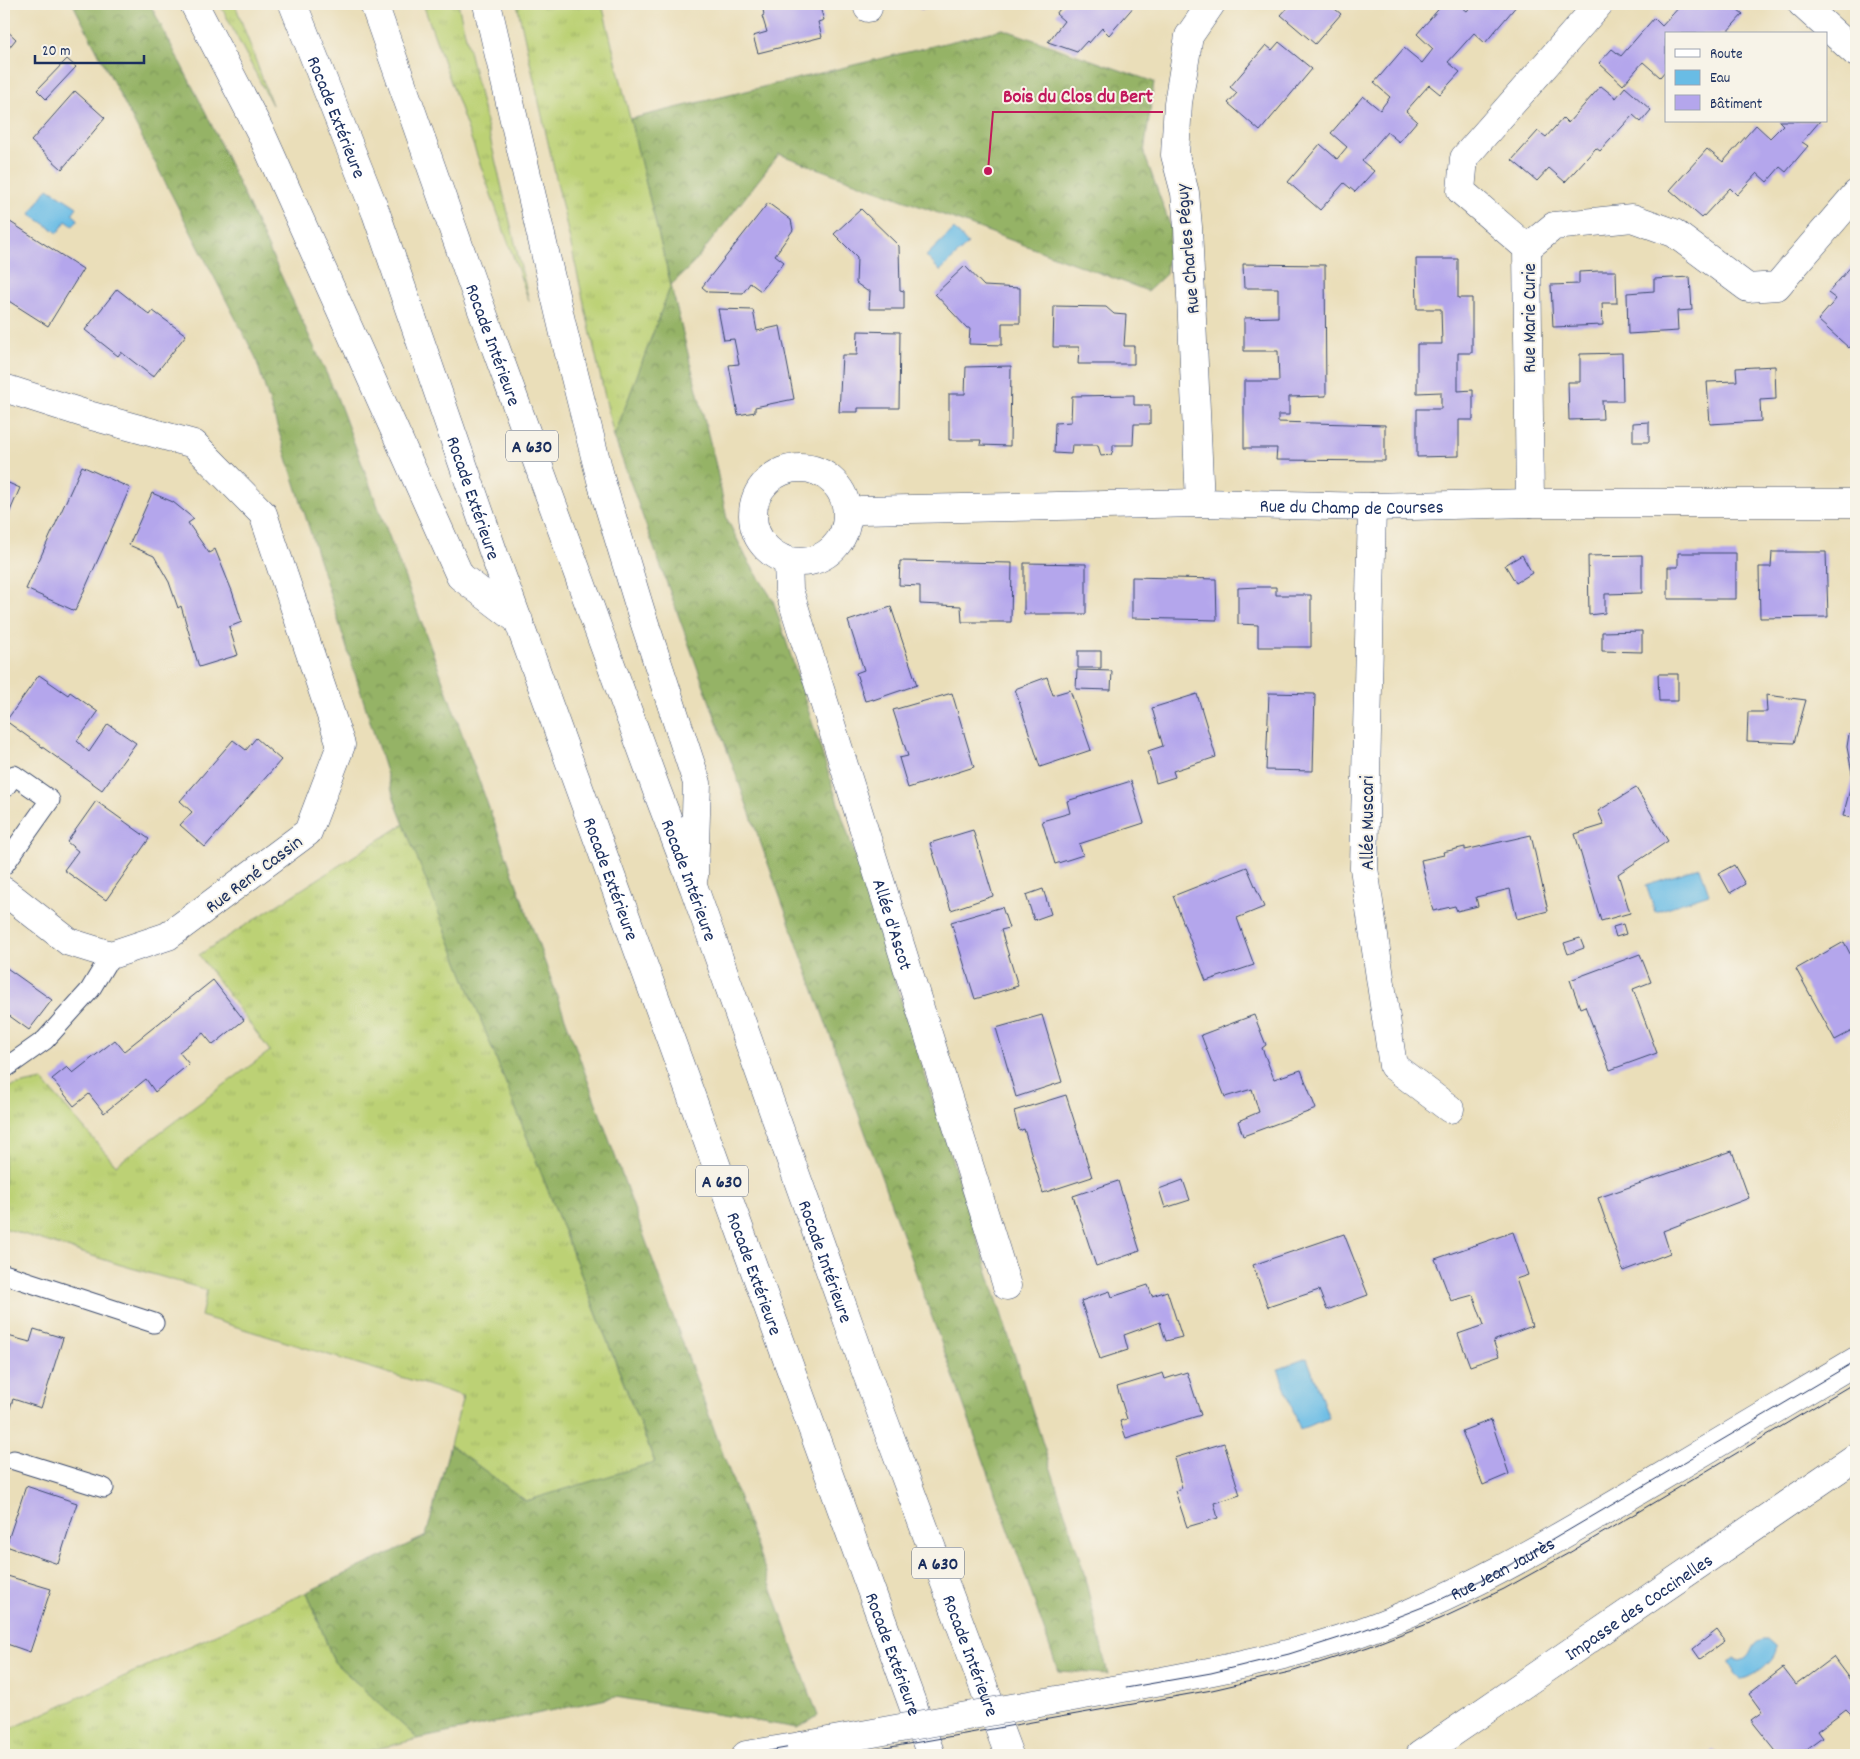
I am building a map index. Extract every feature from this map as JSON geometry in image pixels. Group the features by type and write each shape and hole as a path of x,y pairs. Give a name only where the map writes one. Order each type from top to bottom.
{"main road":[{"path":"194,4 262,135 460,576 519,621"},
{"name":"Rocade Extérieure","path":"293,4 376,213 519,621 930,1755"},
{"name":"Rocade Intérieure","path":"374,4 479,302 694,888 862,1363 1008,1755"},
{"path":"487,4 565,338 602,484 641,612 698,783 694,888"},
{"name":"Rue Charles Péguy","path":"1200,503 1188,227 1185,193 1175,155 1178,103 1189,36 1211,4"},
{"name":"Rue Marie Curie","path":"1530,503 1528,248 1461,191 1464,158 1599,4"},
{"path":"1802,4 1856,53"},
{"path":"1528,248 1554,226 1632,218 1674,233 1748,288 1777,286 1856,194"},
{"name":"Rue René Cassin","path":"4,388 92,416 194,444 262,514 341,745 308,832 168,936 111,955"},
{"path":"793,468 808,468 824,473 836,483 845,497 848,513 846,528 840,541 830,552 810,561 788,561 773,554 762,543 754,529 752,513 756,497 764,483 778,473 793,468"},
{"name":"Rue du Champ de Courses","path":"848,513 861,510 1200,503 1372,506 1530,503 1856,503"},
{"name":"Allée Muscari","path":"1372,506 1364,868 1393,1066 1450,1109"},
{"name":"Allée d'Ascot","path":"788,561 789,590 1007,1286"},
{"path":"4,891 69,942 111,955"},
{"name":"Rue Jean Jaurès","path":"746,1755 1211,1673 1289,1654 1361,1632 1432,1603 1496,1573 1856,1361"},
{"name":"Impasse des Coccinelles","path":"1420,1755 1856,1458"}],"lane":[{"path":"4,789 14,775 50,800 4,865"},
{"path":"4,1069 45,1040 90,990 111,955"},
{"path":"4,1274 154,1323"},
{"path":"14,1460 104,1488"}],"green space":[{"path":"73,4 150,4 206,113 335,392 431,648 818,1716 797,1728 616,1697 418,1739 334,1662 307,1592 426,1536 450,1445 526,1501 655,1462 397,807 255,356"},
{"path":"220,4 235,4 272,105"},
{"path":"423,4 458,4 529,301"},
{"path":"517,4 602,4 671,285 614,437"},
{"path":"1003,29 1154,82 1144,153 1171,228 1166,274 1148,291 779,154 693,264 671,285 630,119"},
{"path":"671,285 716,466 727,519 747,559 773,600 1082,1566 1108,1674 1058,1671 1024,1572 614,437"},
{"path":"404,824 655,1463 526,1501 450,1445 463,1396 201,1316 207,1290 4,1228 4,1088 42,1080 116,1165 270,1051 199,955"},
{"path":"307,1592 334,1662 418,1739 352,1755 4,1755 4,1732"}],"water":[{"path":"48,188 77,207 72,214 78,219 73,226 66,221 58,233 30,214"},
{"path":"954,229 968,244 940,271 926,256"},
{"path":"1700,867 1709,894 1655,912 1646,885"},
{"path":"1307,1358 1329,1418 1300,1429 1278,1369"},
{"path":"1768,1639 1776,1646 1773,1657 1764,1668 1752,1676 1740,1679 1735,1674 1730,1662 1735,1658 1740,1660 1745,1658 1755,1643"}],"building":[{"path":"762,4 819,4 824,20 818,22 822,37 758,53 753,36 767,32 762,16 764,15"},
{"path":"918,4 940,4 920,10"},
{"path":"1064,4 1136,4 1109,35 1102,28 1089,43 1087,41 1077,52 1048,42 1064,21 1056,14"},
{"path":"1289,4 1329,4 1341,14 1315,44 1281,15"},
{"path":"1443,4 1458,4 1467,11 1473,4 1518,4 1485,43 1474,33 1448,62 1460,72 1440,94 1429,85 1406,111 1417,121 1399,142 1387,132 1362,161 1374,171 1355,192 1344,183 1320,210 1288,182 1320,144 1337,159 1347,147 1331,133 1363,96 1380,110 1390,97 1374,83 1404,48 1422,63 1433,49 1417,34"},
{"path":"1682,4 1686,4 1689,7 1692,4 1731,4 1743,14 1727,32 1665,32 1665,71 1660,77 1643,62 1623,85 1599,63 1612,49 1621,56 1654,18 1662,26"},
{"path":"4,28 16,39 4,54"},
{"path":"1279,42 1312,69 1260,131 1228,103 1237,93 1230,87 1266,45 1272,50"},
{"path":"67,59 76,67 46,99 37,90"},
{"path":"1601,86 1616,98 1625,87 1651,110 1641,122 1633,115 1600,151 1596,148 1565,182 1549,168 1537,181 1512,160 1538,131 1546,137 1563,118 1568,123"},
{"path":"75,91 105,118 62,169 31,141"},
{"path":"1780,122 1819,122 1802,142 1808,146 1786,172 1780,167 1767,182 1757,173 1737,195 1730,188 1702,218 1670,190 1707,149 1723,162 1756,125 1770,138 1783,125"},
{"path":"768,203 791,220 793,230 775,255 784,262 761,291 750,283 743,293 708,292 702,287"},
{"path":"861,209 899,246 900,290 904,291 904,309 869,309 870,291 856,283 857,257 834,234"},
{"path":"4,218 83,269 48,326 4,298"},
{"path":"1416,259 1458,259 1458,298 1472,298 1472,353 1458,353 1458,391 1473,390 1473,420 1459,420 1459,456 1417,457 1417,409 1441,409 1441,392 1417,393 1417,344 1442,344 1441,309 1417,309"},
{"path":"1243,264 1325,265 1326,396 1289,397 1289,415 1278,415 1278,422 1385,425 1385,461 1276,460 1277,448 1244,448 1244,381 1279,381 1278,351 1244,351 1244,318 1278,317 1278,288 1244,288"},
{"path":"1853,264 1856,266 1856,340 1849,348 1818,320 1836,299 1828,293"},
{"path":"965,266 984,286 1020,288 1020,323 1002,323 1002,345 969,344 970,328 967,328 935,294"},
{"path":"1616,271 1617,303 1602,303 1603,325 1553,327 1551,285 1579,284 1579,272"},
{"path":"1690,277 1692,310 1677,311 1678,331 1628,334 1627,293 1654,291 1654,279"},
{"path":"117,289 150,315 153,311 186,335 153,377 121,352 118,356 85,330"},
{"path":"1054,306 1106,307 1114,314 1126,315 1124,346 1134,346 1134,364 1078,364 1079,347 1053,347"},
{"path":"718,309 753,310 757,331 780,326 794,399 755,407 755,412 738,415 729,365 739,364 734,339 724,340"},
{"path":"858,331 900,332 899,408 858,408 858,412 839,412 842,355 857,355"},
{"path":"1622,353 1623,401 1602,401 1603,419 1569,420 1568,382 1580,382 1580,354"},
{"path":"1011,366 1010,446 980,445 981,440 949,440 949,394 965,394 966,367"},
{"path":"1775,366 1776,399 1760,400 1761,421 1710,424 1707,382 1737,381 1736,368"},
{"path":"1134,395 1134,405 1150,405 1150,424 1134,424 1133,445 1113,445 1111,455 1101,456 1098,445 1072,445 1071,454 1054,453 1055,423 1071,422 1072,396"},
{"path":"1649,422 1649,442 1633,442 1633,423"},
{"path":"82,466 130,488 75,611 26,589"},
{"path":"4,481 20,488 4,525"},
{"path":"152,493 173,502 194,519 188,523 209,553 215,549 242,622 229,627 238,655 199,667 181,606 178,608 169,582 154,556 129,545"},
{"path":"1772,552 1826,552 1828,617 1760,618 1759,567 1771,567"},
{"path":"1678,553 1736,553 1736,599 1668,599 1668,567 1678,567"},
{"path":"1522,555 1532,573 1516,583 1505,565"},
{"path":"1642,555 1642,593 1605,594 1605,613 1589,615 1588,556"},
{"path":"900,561 1012,563 1011,622 962,622 961,606 920,604 920,586 899,585"},
{"path":"1024,563 1086,564 1086,614 1024,614"},
{"path":"1132,577 1216,579 1217,620 1132,618"},
{"path":"1276,587 1276,595 1311,595 1311,647 1258,647 1258,625 1238,624 1238,588"},
{"path":"891,607 917,685 865,701 856,673 864,670 848,621"},
{"path":"1642,631 1642,652 1602,651 1602,632"},
{"path":"1078,651 1101,651 1101,668 1078,668"},
{"path":"1077,670 1112,671 1111,690 1076,689"},
{"path":"1658,674 1678,674 1678,701 1659,701"},
{"path":"39,675 68,695 70,692 98,712 77,741 89,752 108,724 136,743 102,790 6,721"},
{"path":"1047,677 1053,695 1070,690 1091,750 1040,767 1015,689"},
{"path":"952,693 974,767 908,788 899,758 908,756 893,710"},
{"path":"1269,693 1315,694 1313,771 1266,770"},
{"path":"1197,694 1216,757 1173,771 1175,777 1156,783 1148,751 1163,746 1152,708"},
{"path":"1766,695 1806,700 1794,743 1747,741 1748,712 1767,712"},
{"path":"1849,734 1856,735 1856,819 1843,816 1853,778 1847,747"},
{"path":"256,738 281,760 205,847 180,825 192,812 180,801 233,740 246,750"},
{"path":"1131,781 1144,823 1079,844 1083,855 1055,864 1042,821 1070,813 1067,801"},
{"path":"1636,788 1668,841 1618,874 1630,913 1601,921 1575,834 1604,825 1598,811"},
{"path":"96,801 149,839 106,900 64,870 78,851 67,842"},
{"path":"973,830 993,896 951,910 930,843"},
{"path":"1531,835 1548,911 1517,919 1510,889 1476,897 1478,906 1457,911 1455,906 1433,911 1421,860 1444,855 1443,852 1465,847 1465,850"},
{"path":"1734,865 1745,884 1730,893 1719,873"},
{"path":"1247,867 1264,907 1237,918 1254,965 1206,981 1173,896"},
{"path":"1043,889 1051,914 1034,920 1026,895"},
{"path":"1002,907 1009,928 1001,930 1018,986 975,999 951,922"},
{"path":"1623,924 1626,934 1616,937 1613,927"},
{"path":"1580,938 1584,948 1568,954 1564,943"},
{"path":"1844,942 1856,965 1856,1038 1852,1031 1835,1040 1796,969"},
{"path":"1640,954 1651,982 1633,989 1657,1053 1610,1070 1585,1006 1580,1008 1570,980"},
{"path":"4,966 52,1000 29,1030 4,1012"},
{"path":"213,980 244,1020 213,1045 203,1033 179,1052 189,1064 155,1092 146,1079 104,1113 89,1094 74,1106 52,1079 67,1067 73,1073 115,1040 124,1051"},
{"path":"1042,1015 1062,1082 1016,1097 996,1028"},
{"path":"1254,1015 1266,1045 1262,1048 1274,1079 1301,1070 1316,1109 1243,1136 1238,1121 1259,1112 1252,1089 1225,1097 1201,1035"},
{"path":"1066,1095 1092,1177 1043,1193 1024,1129 1019,1131 1014,1111"},
{"path":"1732,1151 1749,1198 1663,1231 1670,1253 1623,1271 1598,1198"},
{"path":"1183,1180 1190,1200 1165,1208 1159,1189"},
{"path":"1118,1181 1140,1251 1096,1266 1073,1196"},
{"path":"1513,1232 1528,1275 1516,1279 1532,1326 1493,1341 1499,1356 1470,1366 1458,1334 1484,1325 1473,1295 1451,1301 1435,1259"},
{"path":"1344,1234 1368,1295 1327,1310 1319,1290 1268,1307 1253,1265"},
{"path":"1148,1285 1152,1296 1167,1291 1182,1337 1166,1341 1160,1322 1124,1335 1128,1350 1100,1359 1081,1301 1110,1291 1112,1297"},
{"path":"34,1329 63,1338 41,1408 13,1399 8,1415 4,1414 4,1335 30,1342"},
{"path":"1187,1372 1201,1415 1126,1438 1120,1421 1127,1419 1117,1387 1163,1373 1165,1379"},
{"path":"1491,1420 1509,1474 1483,1485 1462,1431"},
{"path":"1224,1443 1240,1495 1214,1503 1218,1518 1187,1527 1175,1491 1182,1488 1174,1458"},
{"path":"26,1486 77,1503 58,1564 6,1546"},
{"path":"4,1575 51,1589 30,1652 4,1643"},
{"path":"1717,1630 1725,1641 1700,1659 1693,1649"},
{"path":"1833,1657 1856,1688 1856,1711 1852,1715 1846,1709 1817,1731 1822,1738 1799,1755 1779,1755 1751,1720 1762,1712 1749,1694 1783,1668 1796,1685"},
{"path":"1714,1750 1719,1755 1708,1755"}],"tram line":[{"path":"746,1755 1211,1673 1289,1654 1361,1631 1433,1603 1496,1573 1856,1361"},
{"path":"846,1755 1212,1690 1294,1671 1368,1647 1440,1619 1504,1589 1569,1553 1856,1382"}],"place":[{"name":"Bois du Clos du Bert","path":"988,171"}]}
